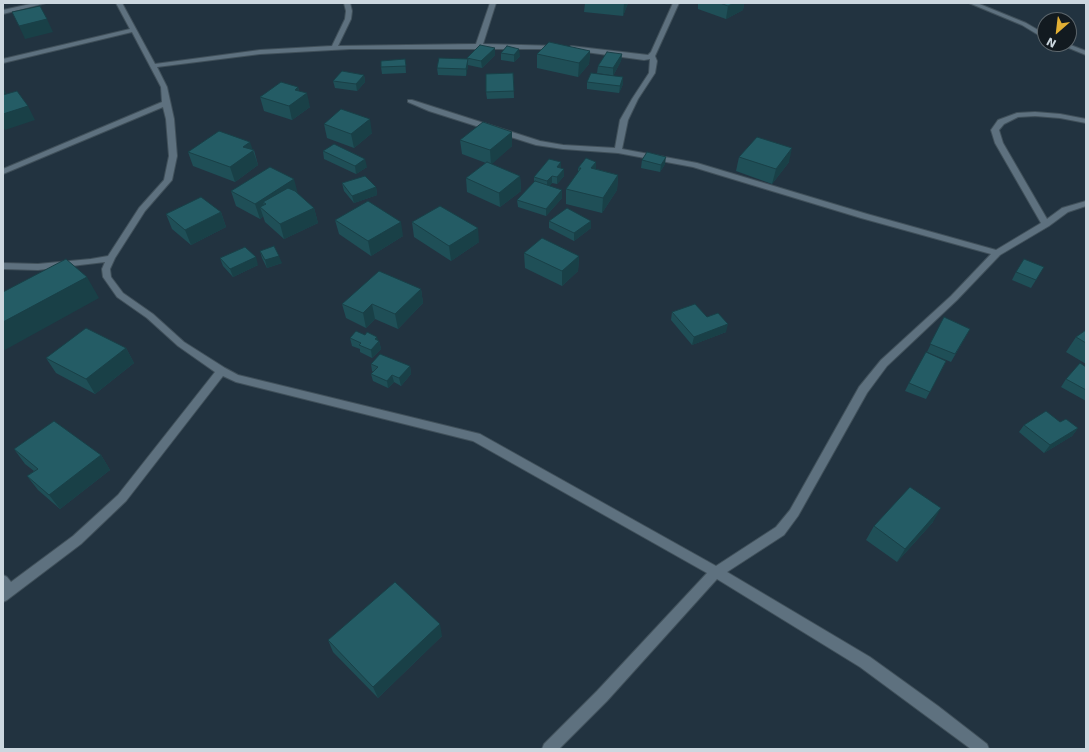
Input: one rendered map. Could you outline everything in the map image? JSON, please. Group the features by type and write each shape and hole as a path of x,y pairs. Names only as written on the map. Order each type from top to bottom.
{"street":[{"path":"3,12 43,3"},
{"path":"119,3 164,87 170,119 173,156 168,180 142,210 111,258 106,269 107,277 120,295 150,316 181,344 221,371 236,378 267,387 476,437 716,572 865,662 933,710 982,749"},
{"path":"334,48 348,19 350,11 347,3"},
{"path":"479,46 493,3"},
{"path":"618,151 624,120 635,99 652,73 654,61 652,56 676,3"},
{"path":"972,3 1024,24 1037,32"},
{"path":"3,61 74,46 134,30"},
{"path":"153,66 260,52 334,48 479,46 565,48 644,58 652,56"},
{"path":"410,101 439,112 539,143 563,147 618,151 694,165 864,216 997,253"},
{"path":"3,172 166,103"},
{"path":"1046,224 998,142 995,130 1001,122 1018,115 1042,114 1086,121"},
{"path":"550,749 602,696 716,572 780,531 794,513 863,390 884,363 954,298 997,253 1046,224 1065,210 1086,203"},
{"path":"3,266 38,267 91,262 111,258"},
{"path":"5,589 77,540 122,498 221,371"}],"building":[{"path":"720,3 734,3 728,6"},
{"path":"40,6 47,19 19,26 12,12"},
{"path":"549,42 590,51 579,63 537,54"},
{"path":"480,45 495,48 481,61 467,58"},
{"path":"507,46 519,49 514,55 501,53"},
{"path":"607,52 622,54 613,68 598,66"},
{"path":"439,58 468,59 466,69 437,68"},
{"path":"405,59 406,66 381,67 381,61"},
{"path":"342,71 364,75 356,84 333,81"},
{"path":"513,73 514,91 486,92 486,74"},
{"path":"591,73 623,77 620,86 587,82"},
{"path":"281,82 298,87 295,90 307,93 289,106 260,97"},
{"path":"17,91 28,106 3,114 3,95"},
{"path":"341,109 370,119 351,134 324,124"},
{"path":"483,122 512,132 490,150 460,140"},
{"path":"219,131 250,142 243,147 254,150 230,167 188,152"},
{"path":"757,137 792,148 776,169 739,157"},
{"path":"334,144 365,159 355,166 323,151"},
{"path":"647,152 666,157 661,165 642,160"},
{"path":"586,158 596,162 591,168 618,175 603,198 566,189 581,168 578,168"},
{"path":"549,159 561,162 557,167 564,169 557,177 552,176 547,181 534,177"},
{"path":"487,162 520,176 499,193 466,178"},
{"path":"270,167 294,179 255,204 231,191"},
{"path":"365,176 376,187 352,196 342,183"},
{"path":"535,181 562,190 546,209 517,200"},
{"path":"288,188 295,191 314,208 280,224 260,207 266,204 263,202"},
{"path":"201,197 221,212 185,230 166,214"},
{"path":"368,201 401,222 368,241 335,220"},
{"path":"440,206 478,228 449,246 412,222"},
{"path":"567,208 591,221 574,233 549,221"},
{"path":"542,238 579,256 562,271 524,253"},
{"path":"274,246 279,256 265,260 260,251"},
{"path":"245,247 256,257 230,269 220,258"},
{"path":"66,259 87,277 3,322 3,292"},
{"path":"1024,259 1044,267 1036,280 1016,272"},
{"path":"379,271 421,289 395,314 372,304 363,313 342,304"},
{"path":"695,304 707,317 718,313 728,324 694,337 672,312"},
{"path":"944,317 970,329 955,354 930,344"},
{"path":"86,328 126,348 86,379 46,358"},
{"path":"1086,330 1086,343 1076,337"},
{"path":"356,331 365,335 367,332 377,337 375,339 379,341 371,350 359,345 361,343 350,338"},
{"path":"926,352 946,361 930,392 909,383"},
{"path":"380,354 410,366 399,378 392,375 387,381 371,374 378,367 371,364"},
{"path":"1080,363 1086,367 1086,390 1066,379"},
{"path":"1046,411 1060,422 1066,419 1078,428 1050,445 1024,425"},
{"path":"54,421 101,455 49,495 27,476 38,469 14,449"},
{"path":"910,487 941,508 905,549 874,526"},
{"path":"395,582 440,624 373,687 328,640"}]}
